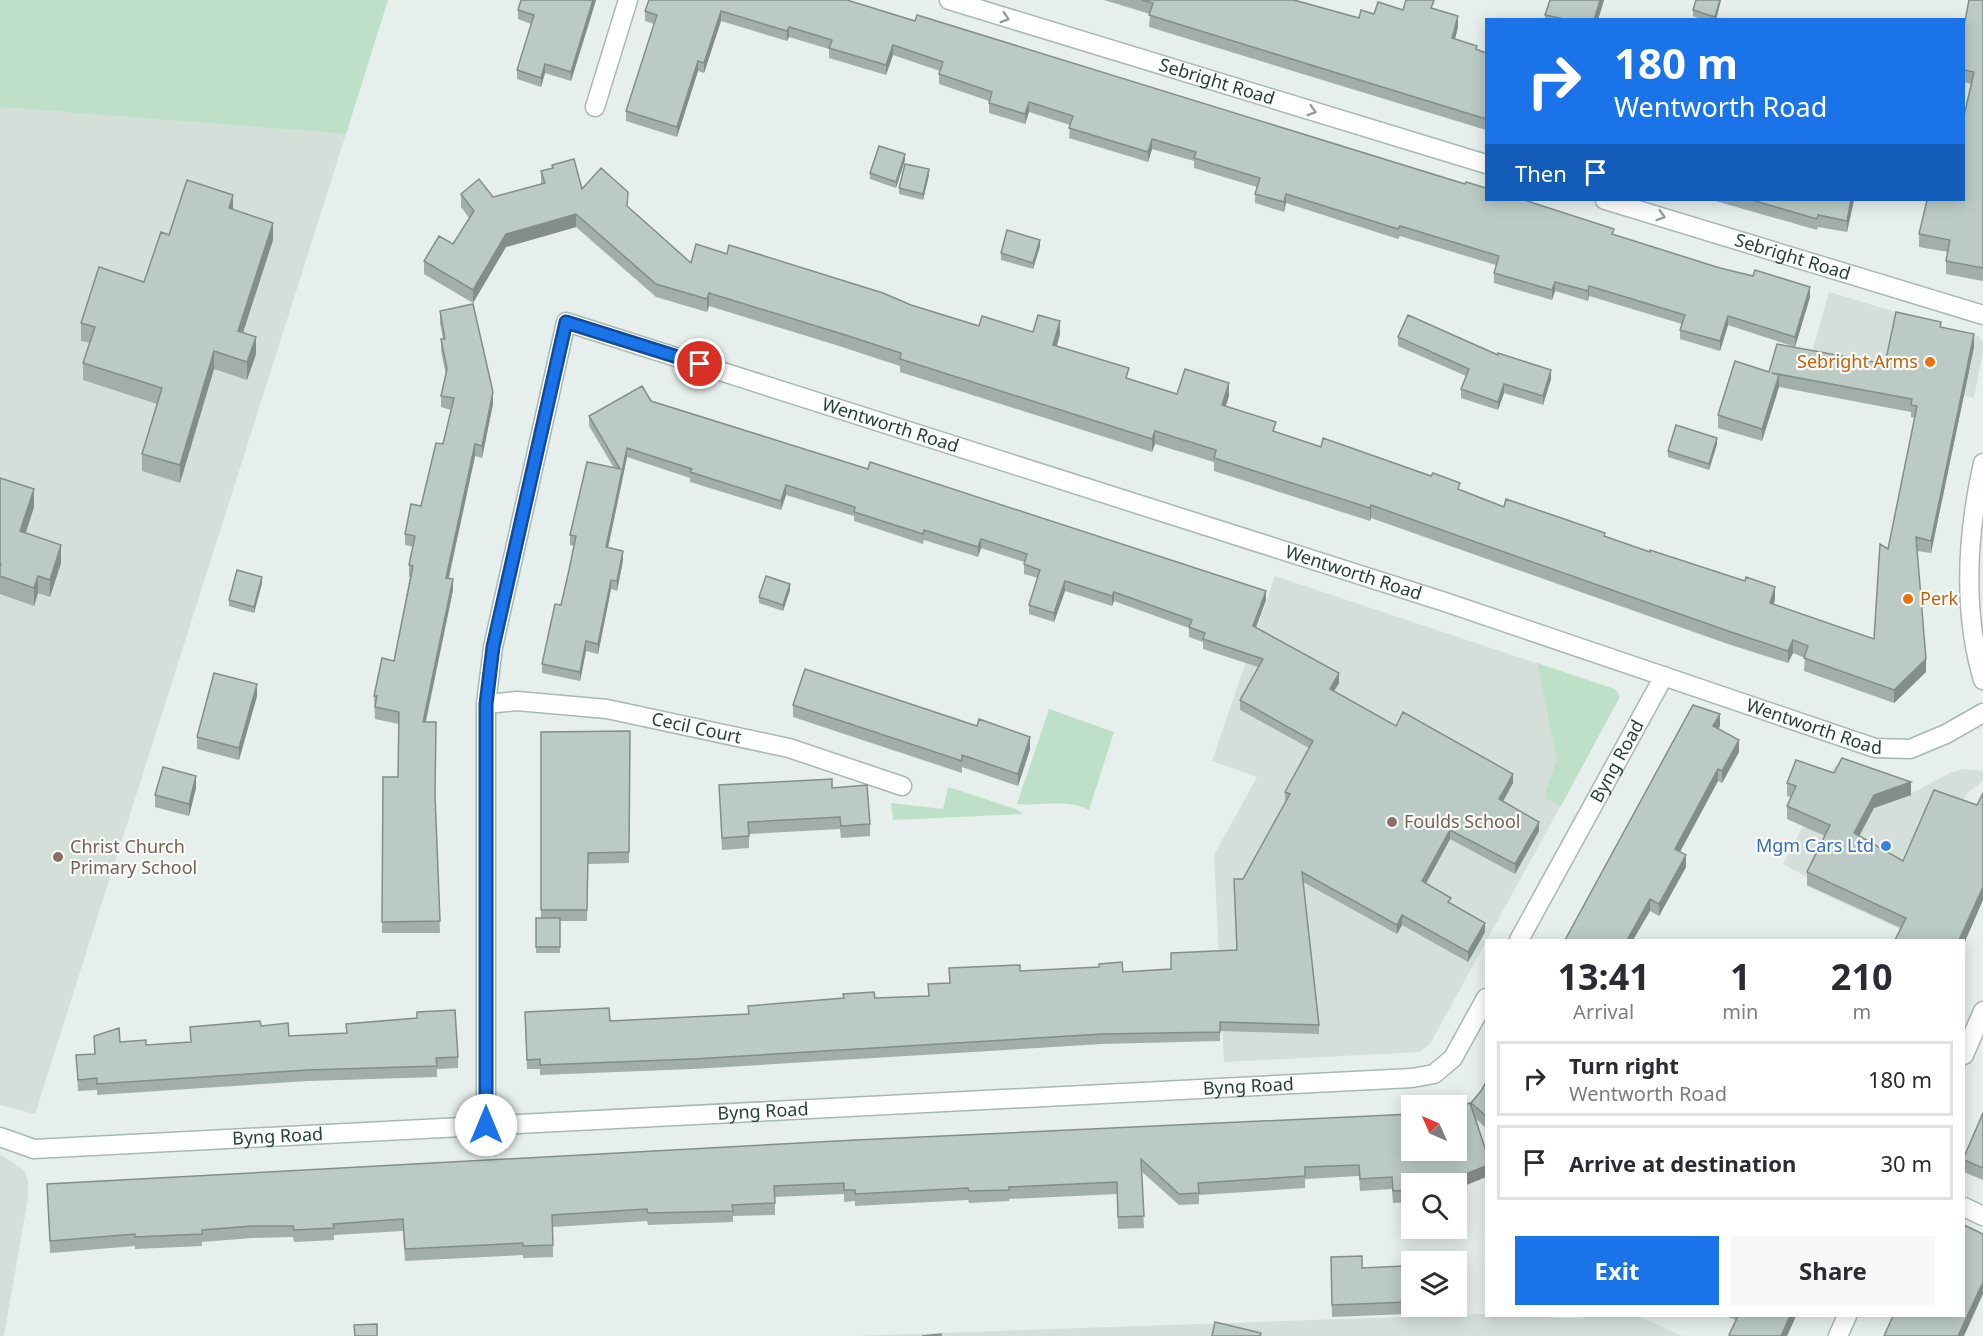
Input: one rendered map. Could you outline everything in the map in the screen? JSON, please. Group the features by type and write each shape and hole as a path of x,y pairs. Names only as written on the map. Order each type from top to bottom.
{"street":[{"path":"595,107 628,0"},
{"name":"Sebright Road","path":"949,0 1485,164"},
{"name":"Sebright Road","path":"1608,201 1983,315"},
{"name":"Wentworth Road","path":"486,1125 486,704 493,647 566,322 1445,602 1875,748 1910,749 1946,734 1983,713"},
{"path":"1983,463 1974,504 1976,568 1968,599 1976,656 1983,680"},
{"name":"Byng Road","path":"1520,939 1664,676"},
{"name":"Cecil Court","path":"486,704 517,701 607,709 789,748 902,786"},
{"name":"Byng Road","path":"0,1137 34,1149 1412,1078 1434,1074 1453,1058 1485,1000"},
{"path":"1965,1053 1983,1011"},
{"path":"1965,1208 1983,1216"},
{"path":"1838,1336 1847,1317"}],"shaded area":[{"name":"Christ Church Primary School","path":"0,107 346,134 35,1114 0,1105"},
{"path":"1829,292 1979,337 1983,343 1983,351 1974,398 1809,363"},
{"name":"Foulds School","path":"1275,576 1614,689 1619,693 1619,699 1488,939 1485,939 1485,944 1430,1044 1420,1052 1224,1062 1214,855 1257,777 1212,761"},
{"path":"1835,765 1912,793 1950,773 1964,769 1983,771 1983,780 1966,795 1906,932 1806,886 1809,878 1783,864"},
{"path":"0,1154 24,1170 28,1181 28,1198 4,1336 0,1336"},
{"path":"1485,1314 1485,1317 1582,1319 1585,1317 1640,1317 1682,1336 854,1336 1401,1317 1467,1317 1467,1315"}],"green space":[{"path":"0,0 388,0 346,134 0,107"},
{"path":"1537,663 1614,689 1620,696 1561,806 1544,798 1557,759"},
{"path":"1049,709 1114,732 1089,810 1063,804 1017,804"},
{"path":"948,787 1016,809 1023,814 893,820 891,803 943,809"}],"building":[{"path":"521,0 593,0 571,72 545,64 541,78 517,70 534,15 518,10"},
{"path":"649,0 847,0 915,21 917,15 1465,184 1466,182 1485,188 1485,201 1527,201 1614,229 1612,234 1720,268 1753,276 1755,270 1810,287 1795,337 1728,316 1720,341 1680,330 1685,315 1589,286 1588,291 1555,282 1552,290 1494,273 1499,256 1400,226 1398,229 1286,194 1284,202 1255,194 1260,178 1194,158 1196,152 1152,139 1148,152 1069,128 1073,116 1029,102 1025,114 989,103 992,92 939,74 943,62 893,45 886,65 829,48 832,40 789,27 787,31 721,11 704,63 698,61 677,127 626,111 657,15 645,11"},
{"path":"1142,0 1294,0 1359,18 1361,10 1374,14 1378,2 1403,10 1406,0 1434,1 1431,8 1458,16 1452,38 1477,46 1476,49 1485,53 1485,119 1149,15 1153,3"},
{"path":"1550,0 1600,0 1595,18 1559,18 1545,15"},
{"path":"1696,0 1720,0 1715,17 1693,10"},
{"path":"1969,0 1983,0 1983,268 1946,261 1950,240 1919,234 1927,201 1965,201 1965,112 1974,72 1965,70 1965,21"},
{"path":"879,146 905,154 896,182 870,173"},
{"path":"574,159 582,189 601,168 628,192 627,206 691,263 696,244 727,254 729,245 883,293 911,305 979,326 982,316 1033,332 1038,315 1060,321 1053,345 1129,368 1126,378 1177,394 1185,369 1229,383 1222,405 1276,422 1273,431 1321,447 1323,438 1431,476 1433,473 1460,483 1458,489 1504,507 1506,499 1605,533 1604,536 1650,552 1650,550 1745,581 1746,577 1775,587 1770,603 1874,639 1880,544 1888,549 1917,406 1911,405 1912,399 1772,373 1779,375 1762,429 1718,415 1735,361 1769,372 1777,344 1885,364 1896,312 1941,322 1940,327 1974,334 1931,541 1916,537 1926,659 1894,690 1804,658 1808,646 1793,640 1788,651 1371,505 1370,508 1214,458 1216,450 1155,431 1152,439 900,359 901,353 839,333 709,293 707,299 656,284 576,214 506,234 473,290 424,261 439,236 453,244 474,211 461,194 479,179 493,197 545,183 541,171 553,168 552,165"},
{"path":"905,164 929,169 923,194 899,188"},
{"path":"187,180 233,195 229,208 273,223 238,331 256,337 247,362 214,351 180,465 142,454 162,388 83,363 95,327 81,323 99,267 144,282 161,232 169,235"},
{"path":"1755,201 1851,201 1847,221 1818,215 1817,219"},
{"path":"1007,230 1040,240 1033,263 1001,253"},
{"path":"473,304 493,392 482,446 475,444 446,578 453,579 423,722 436,722 435,795 440,921 382,922 383,777 398,777 399,712 375,707 377,696 374,696 382,658 394,661 413,566 409,565 415,536 405,534 411,504 421,506 436,443 443,444 454,398 441,396 447,369 441,339 445,339 440,311"},
{"path":"1408,315 1498,355 1498,353 1551,370 1543,396 1504,384 1498,402 1461,389 1469,369 1398,337"},
{"path":"642,386 651,401 868,469 870,462 1266,591 1253,626 1339,673 1330,689 1396,726 1403,712 1513,774 1499,799 1539,822 1515,864 1450,830 1422,881 1451,898 1448,902 1485,923 1468,952 1402,915 1397,925 1302,872 1319,1025 1220,1022 1220,1032 1102,1034 693,1059 540,1065 540,1059 527,1060 525,1012 609,1008 610,1021 749,1014 748,1006 844,998 843,994 874,992 875,998 929,996 928,984 950,983 949,968 1020,965 1020,971 1099,967 1099,964 1122,962 1123,972 1171,969 1171,953 1237,950 1234,879 1243,879 1290,794 1285,792 1313,741 1240,700 1263,659 1203,639 1205,633 1189,627 1192,620 1114,592 1112,596 1065,581 1054,613 1029,605 1040,570 1024,564 1027,554 981,539 978,547 924,530 923,534 854,512 855,507 786,485 781,501 690,472 692,469 627,448 606,547 623,551 617,581 611,580 598,644 586,641 580,672 542,664 555,604 561,605 569,570 576,536 570,535 587,462 620,469 589,416"},
{"path":"1676,425 1717,438 1709,464 1668,451"},
{"path":"0,478 34,489 20,531 61,545 50,580 38,576 34,588 0,576"},
{"path":"237,570 262,577 254,607 229,600"},
{"path":"766,576 790,584 783,605 759,597"},
{"path":"805,669 977,726 979,719 1030,737 1018,774 962,755 962,761 793,705"},
{"path":"214,673 257,684 239,748 197,737"},
{"path":"1693,705 1720,714 1713,726 1739,740 1722,771 1718,769 1675,849 1686,855 1659,904 1650,899 1628,939 1566,939"},
{"path":"630,731 629,852 588,853 587,910 541,910 541,732"},
{"path":"1842,758 1911,782 1874,795 1854,833 1903,861 1934,790 1977,805 1983,793 1983,887 1959,939 1896,939 1906,918 1807,872 1830,825 1787,806 1796,786 1787,783 1796,760 1834,773"},
{"path":"163,767 196,776 189,804 155,795"},
{"path":"832,779 832,788 867,785 870,824 841,826 840,817 748,822 749,836 722,838 719,785"},
{"path":"536,918 560,918 560,947 536,947"},
{"path":"455,1010 458,1057 436,1058 437,1066 308,1070 97,1084 97,1078 78,1080 76,1055 95,1054 94,1036 119,1028 120,1042 146,1040 146,1045 191,1042 190,1027 260,1021 261,1026 288,1023 289,1036 347,1033 346,1024 417,1018 417,1012"},
{"path":"1485,1084 1485,1115 1471,1103"},
{"path":"1470,1103 1485,1148 1485,1166 1467,1173 1401,1173 1401,1191 1393,1191 1392,1177 1360,1179 1359,1165 1305,1167 1305,1176 1198,1183 1199,1193 1179,1194 1141,1159 1144,1216 1118,1217 1117,1182 1009,1187 1009,1190 969,1191 968,1188 855,1194 855,1190 844,1190 844,1183 774,1186 775,1203 732,1205 733,1211 648,1213 647,1209 552,1215 553,1245 523,1246 523,1243 405,1249 403,1219 333,1224 334,1228 294,1230 293,1226 252,1226 202,1230 202,1234 135,1237 135,1234 50,1241 47,1184 856,1140 1401,1115 1401,1161 1467,1161 1467,1104"},
{"path":"1983,1113 1983,1168 1965,1160 1965,1155"},
{"path":"1965,1225 1983,1234 1983,1282 1958,1336 1884,1336 1893,1317 1965,1317"},
{"path":"1362,1256 1362,1268 1401,1266 1401,1302 1332,1305 1331,1257"},
{"path":"1738,1317 1790,1317 1781,1336 1729,1335"},
{"path":"1215,1322 1261,1333 1260,1336 1212,1336"},
{"path":"377,1324 377,1336 355,1336 354,1325"}],"place":[{"name":"Sebright Arms","path":"1930,362"},
{"name":"Perk","path":"1908,599"},
{"name":"Foulds School","path":"1392,822"},
{"name":"Mgm Cars Ltd","path":"1886,846"},
{"name":"Christ Church Primary School","path":"58,857"}],"route":[{"path":"486,1125 486,704 493,647 566,322 700,364"}]}
